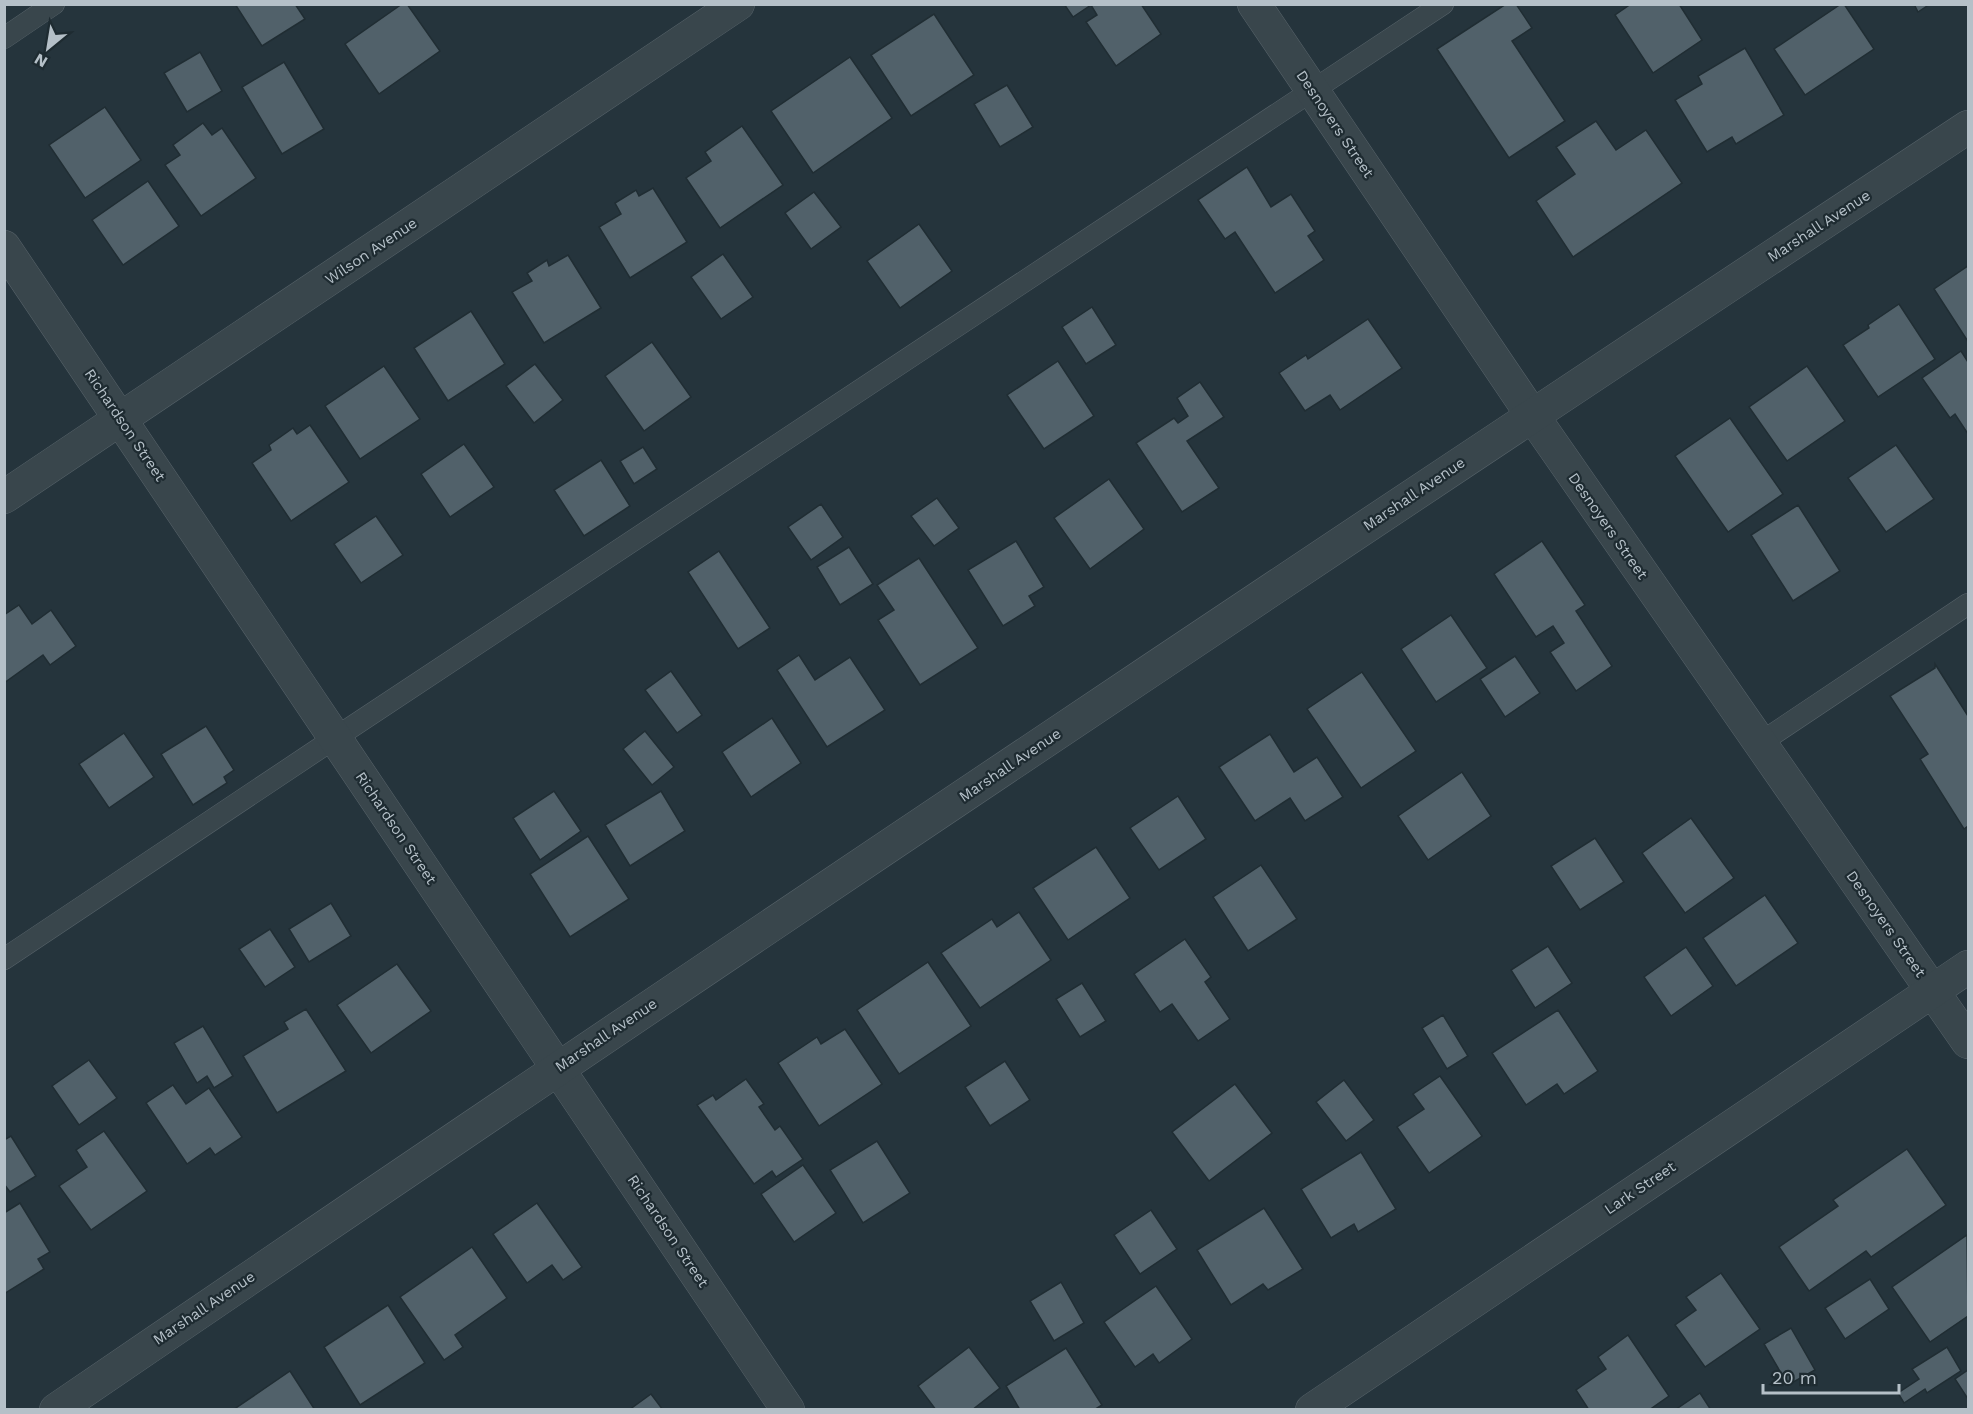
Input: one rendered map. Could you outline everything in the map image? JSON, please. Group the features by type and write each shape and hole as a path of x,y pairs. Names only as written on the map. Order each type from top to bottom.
{"street":[{"name":"Wilson Avenue","path":"4,497 738,4"},
{"name":"Desnoyers Street","path":"1254,4 1532,416 1968,1042"},
{"name":"Marshall Avenue","path":"56,1410 557,1068 1968,127"},
{"name":"Richardson Street","path":"4,247 788,1410"},
{"name":"Lark Street","path":"1312,1410 1968,967"}],"lane":[{"path":"4,38 54,4"},
{"path":"4,959 1443,4"},
{"path":"1760,743 1968,604"}],"building":[{"path":"235,4 295,4 305,19 262,46"},
{"path":"402,4 407,4 440,51 379,94 345,44"},
{"path":"1064,4 1141,4 1161,34 1116,66 1086,22 1097,15 1091,5 1073,17"},
{"path":"1506,4 1516,4 1532,28 1512,41 1565,121 1509,158 1437,49"},
{"path":"1631,4 1679,4 1702,40 1653,73 1615,15"},
{"path":"1844,4 1874,49 1805,95 1774,49"},
{"path":"1914,4 1930,4 1918,12"},
{"path":"934,14 974,75 911,116 871,55"},
{"path":"1745,48 1784,115 1736,144 1732,137 1707,152 1675,100 1702,84 1698,76"},
{"path":"200,52 222,91 187,112 164,73"},
{"path":"850,57 892,118 813,173 771,111"},
{"path":"284,62 324,129 282,154 242,87"},
{"path":"1007,85 1033,127 1000,147 974,104"},
{"path":"105,107 141,160 85,198 49,145"},
{"path":"1596,121 1616,150 1646,130 1682,183 1573,257 1536,201 1575,174 1556,147"},
{"path":"203,123 212,135 222,128 256,178 201,216 165,165 180,155 173,145"},
{"path":"742,126 783,185 720,228 686,178 711,161 705,152"},
{"path":"1247,167 1271,207 1291,194 1315,231 1308,236 1324,260 1275,293 1235,232 1225,239 1198,200"},
{"path":"148,181 179,226 123,265 92,220"},
{"path":"653,188 687,242 630,278 599,227 621,214 615,203 636,190 639,196"},
{"path":"814,192 841,227 811,249 785,213"},
{"path":"919,224 952,271 900,308 867,261"},
{"path":"723,254 753,297 721,319 691,277"},
{"path":"568,255 601,308 544,343 512,292 532,281 527,273 547,260 549,266"},
{"path":"1968,266 1968,339 1967,340 1934,289"},
{"path":"1899,304 1935,359 1878,397 1843,345"},
{"path":"1092,307 1116,345 1086,364 1062,327"},
{"path":"471,311 505,364 448,401 414,348"},
{"path":"1368,319 1402,368 1340,410 1330,395 1305,411 1279,373 1306,355 1308,359"},
{"path":"652,342 691,397 644,431 605,376"},
{"path":"1961,351 1968,362 1968,434 1955,414 1950,418 1922,378"},
{"path":"1058,361 1094,416 1044,449 1007,395"},
{"path":"535,364 563,400 534,423 506,386"},
{"path":"384,366 420,419 360,459 325,406"},
{"path":"1807,366 1845,421 1787,461 1749,407"},
{"path":"1200,382 1224,417 1187,441 1219,488 1182,512 1136,443 1174,418 1178,423 1188,416 1177,398"},
{"path":"1730,418 1783,494 1728,532 1675,456"},
{"path":"310,425 349,482 291,521 252,463 271,450 269,445 293,428 297,434"},
{"path":"464,444 494,487 450,517 421,474"},
{"path":"1896,445 1934,499 1886,532 1848,478"},
{"path":"643,447 657,469 634,484 620,461"},
{"path":"601,460 630,506 584,536 554,490"},
{"path":"1109,479 1144,529 1090,569 1054,518"},
{"path":"937,498 959,528 934,546 911,516"},
{"path":"821,504 843,537 811,560 788,527"},
{"path":"1798,505 1840,571 1793,601 1751,535"},
{"path":"376,516 403,555 361,583 334,544"},
{"path":"1016,541 1044,587 1029,596 1035,606 1003,626 968,570"},
{"path":"1542,541 1585,605 1576,611 1612,666 1576,691 1550,652 1564,643 1553,626 1536,637 1494,574"},
{"path":"849,547 873,584 840,605 817,567"},
{"path":"719,551 770,628 738,649 688,572"},
{"path":"919,558 978,648 920,685 878,620 894,610 877,585"},
{"path":"19,605 32,624 51,610 76,646 50,665 43,655 4,683 4,615"},
{"path":"1451,615 1487,668 1436,702 1401,649"},
{"path":"799,655 815,680 850,657 885,710 827,747 777,670"},
{"path":"1515,656 1540,693 1505,717 1480,679"},
{"path":"1935,664 1968,716 1968,826 1964,829 1920,759 1928,754 1890,696 1935,668"},
{"path":"671,671 702,715 677,733 645,690"},
{"path":"1362,672 1416,751 1361,788 1307,709"},
{"path":"772,718 801,763 751,797 722,752"},
{"path":"206,726 234,770 224,777 227,783 193,805 161,754"},
{"path":"645,731 674,767 652,785 623,749"},
{"path":"124,733 154,777 109,808 79,764"},
{"path":"1270,734 1294,772 1317,757 1343,797 1305,821 1290,798 1255,821 1219,767"},
{"path":"1462,772 1491,816 1428,860 1398,816"},
{"path":"554,791 581,831 540,860 513,818"},
{"path":"661,791 685,831 630,866 605,825"},
{"path":"1178,796 1206,839 1159,870 1130,828"},
{"path":"1691,818 1734,878 1685,913 1642,853"},
{"path":"588,836 629,899 570,937 530,874"},
{"path":"1595,838 1624,882 1580,910 1551,866"},
{"path":"1096,847 1130,898 1068,940 1033,888"},
{"path":"1261,865 1297,919 1248,951 1213,897"},
{"path":"1765,895 1798,943 1736,986 1703,938"},
{"path":"331,903 351,936 309,962 289,929"},
{"path":"1019,912 1051,960 980,1008 941,953 992,919 997,927"},
{"path":"270,929 295,967 265,987 239,949"},
{"path":"1185,939 1211,977 1205,982 1230,1019 1198,1041 1172,1004 1160,1012 1134,974"},
{"path":"1548,946 1572,983 1535,1008 1511,970"},
{"path":"1686,947 1713,986 1671,1016 1644,977"},
{"path":"928,962 971,1026 899,1074 857,1010"},
{"path":"397,964 431,1011 371,1053 337,1005"},
{"path":"1082,983 1106,1021 1080,1037 1056,999"},
{"path":"306,1009 346,1071 277,1113 243,1056 288,1029 284,1022"},
{"path":"1558,1010 1598,1071 1564,1094 1557,1084 1526,1105 1492,1053"},
{"path":"1443,1015 1468,1056 1447,1069 1422,1028"},
{"path":"203,1026 233,1076 214,1088 207,1076 197,1083 174,1043"},
{"path":"845,1029 882,1084 819,1126 778,1063 817,1037 821,1044"},
{"path":"89,1060 117,1098 79,1125 52,1086"},
{"path":"1005,1061 1030,1100 990,1126 965,1087"},
{"path":"1440,1076 1482,1136 1429,1173 1397,1127 1424,1109 1413,1094"},
{"path":"746,1079 764,1104 759,1107 775,1130 780,1126 803,1159 776,1177 772,1171 754,1184 697,1105 713,1095 716,1100"},
{"path":"1344,1080 1374,1120 1346,1141 1316,1102"},
{"path":"1235,1084 1272,1133 1209,1181 1172,1132"},
{"path":"173,1085 186,1104 209,1088 242,1137 215,1155 210,1148 187,1164 146,1103"},
{"path":"104,1131 147,1191 91,1230 59,1186 87,1167 76,1150"},
{"path":"11,1136 36,1176 10,1192 4,1184 4,1140"},
{"path":"877,1141 910,1193 863,1223 830,1170"},
{"path":"1907,1149 1946,1205 1871,1257 1866,1251 1809,1291 1779,1247 1838,1206 1833,1200"},
{"path":"1361,1152 1396,1209 1358,1232 1354,1224 1331,1238 1301,1189"},
{"path":"803,1165 836,1213 794,1242 761,1194"},
{"path":"20,1203 50,1252 38,1259 44,1269 4,1294 4,1213"},
{"path":"537,1203 582,1267 563,1280 552,1265 527,1283 493,1234"},
{"path":"1264,1208 1303,1269 1268,1290 1263,1284 1231,1305 1197,1250"},
{"path":"1151,1210 1177,1249 1140,1274 1114,1235"},
{"path":"1967,1235 1968,1316 1930,1342 1892,1287"},
{"path":"472,1247 507,1298 455,1335 463,1347 444,1360 400,1297"},
{"path":"1721,1273 1760,1329 1705,1367 1675,1325 1696,1310 1686,1297"},
{"path":"1870,1279 1889,1309 1845,1339 1825,1308"},
{"path":"1061,1282 1084,1323 1054,1341 1030,1301"},
{"path":"1156,1286 1192,1339 1159,1363 1153,1354 1135,1367 1104,1322"},
{"path":"388,1305 425,1363 360,1405 324,1347"},
{"path":"1791,1328 1815,1370 1788,1385 1764,1344"},
{"path":"1628,1335 1669,1396 1649,1410 1589,1410 1576,1390 1606,1369 1598,1357"},
{"path":"969,1347 1000,1388 972,1410 936,1410 918,1386"},
{"path":"1947,1347 1961,1371 1927,1393 1925,1389 1904,1403 1898,1393 1919,1379 1912,1369"},
{"path":"1066,1348 1102,1405 1094,1410 1020,1410 1006,1386"},
{"path":"1968,1370 1968,1399 1955,1379"},
{"path":"290,1371 315,1410 233,1410"},
{"path":"1700,1393 1711,1410 1675,1410"},
{"path":"651,1394 663,1410 629,1410"}]}
